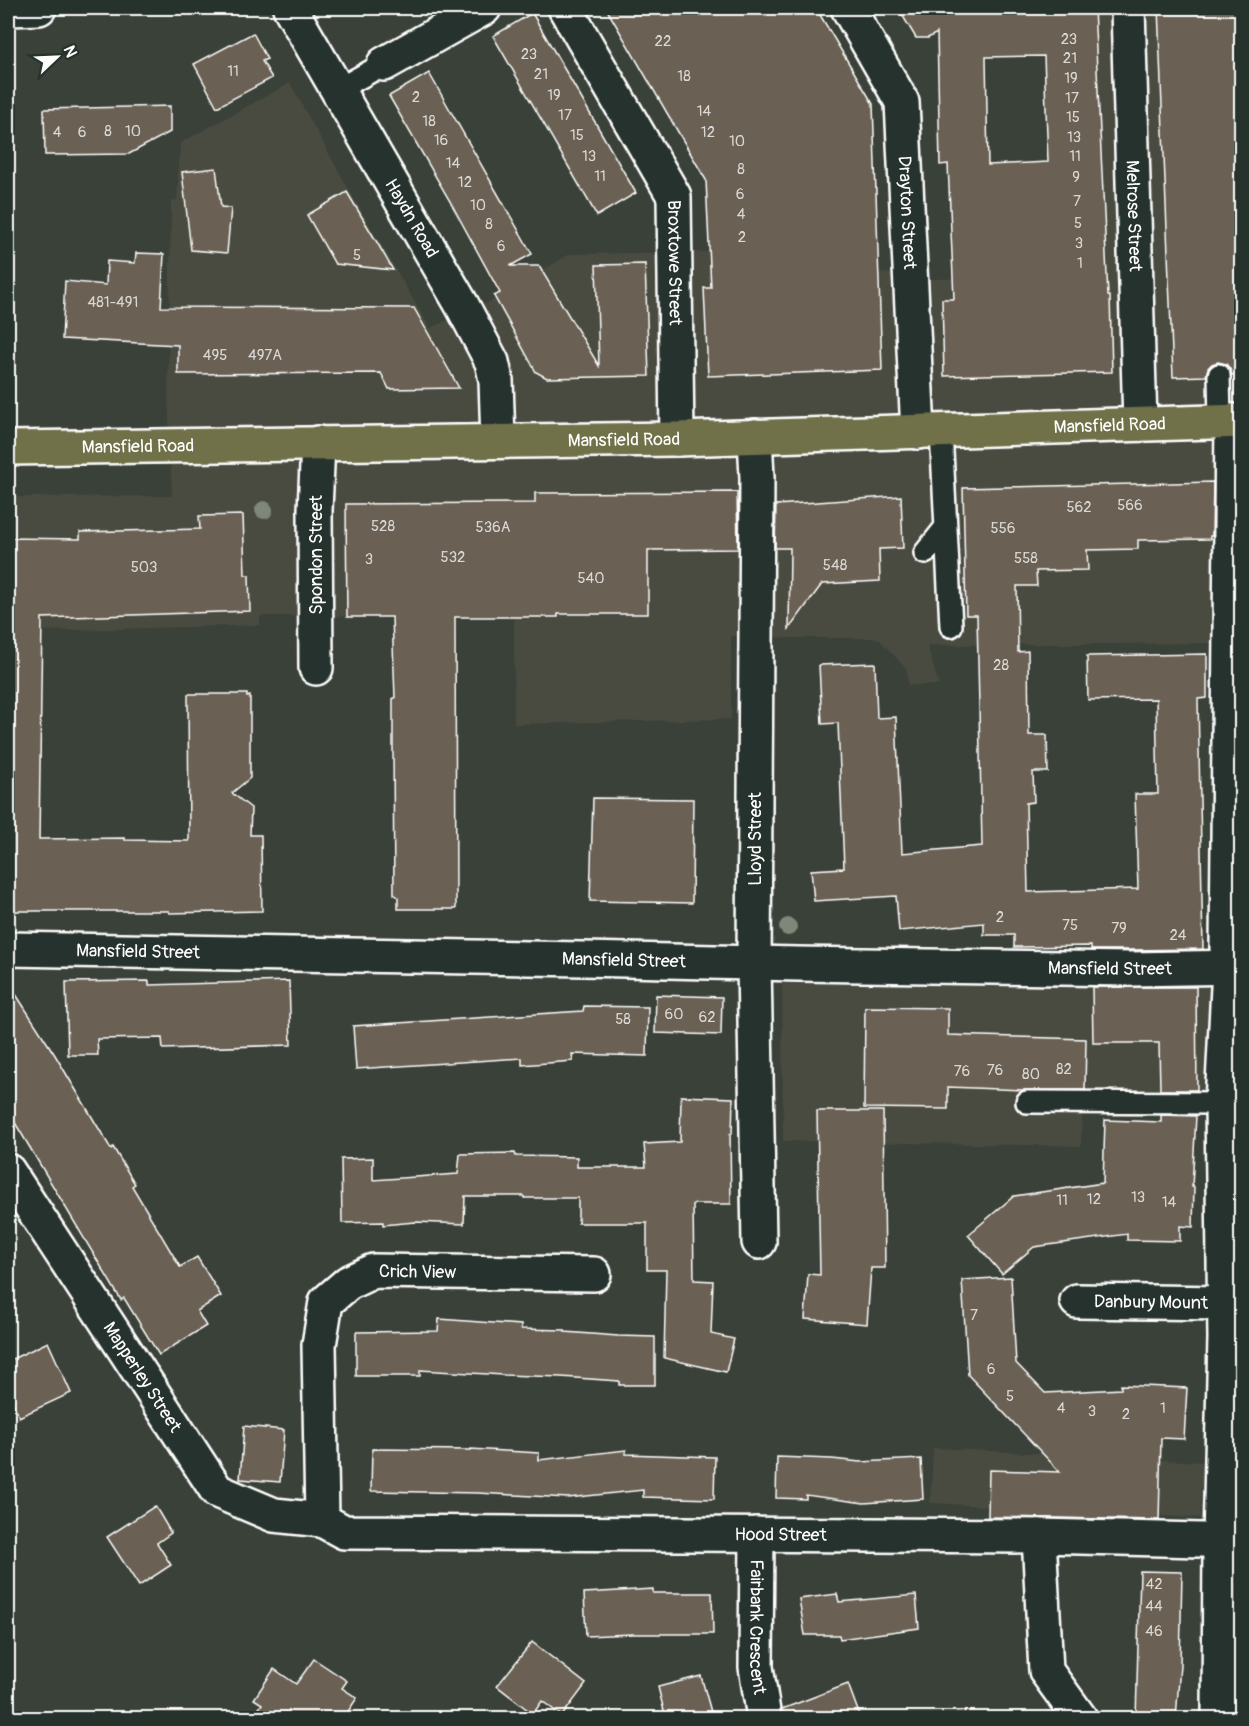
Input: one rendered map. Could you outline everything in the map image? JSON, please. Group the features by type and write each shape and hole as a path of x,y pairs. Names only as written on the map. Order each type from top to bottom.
{"highway":[{"name":"Mansfield Road","path":"8,448 677,439 1231,421"}],"street":[{"path":"8,9 39,8"},
{"name":"Haydn Road","path":"290,8 462,305 492,362 498,441"},
{"path":"384,64 484,8"},
{"name":"Broxtowe Street","path":"565,8 674,196 677,439"},
{"name":"Drayton Street","path":"848,8 902,102 929,431"},
{"name":"Melrose Street","path":"1128,8 1140,424"},
{"path":"1220,1719 1231,1540 1233,1338 1223,1303 1222,1103 1235,967 1227,948 1231,421"},
{"name":"Lloyd Street","path":"755,436 757,478 754,964 759,1242"},
{"name":"Spondon Street","path":"316,668 315,510 318,443"},
{"name":"Mansfield Street","path":"8,949 754,964 1131,969 1235,967"},
{"name":"Mapperley Street","path":"8,1171 217,1491 274,1515 322,1520"},
{"name":"Crich View","path":"322,1520 319,1345 326,1302 348,1283 373,1271 594,1274"},
{"name":"Danbury Mount","path":"1077,1301 1223,1303"},
{"name":"Hood Street","path":"322,1520 344,1532 1039,1536 1231,1540"},
{"name":"Fairbank Crescent","path":"757,1534 756,1667 764,1719"},
{"path":"1039,1536 1046,1671 1080,1719"}],"lane":[{"path":"337,90 384,64"},
{"path":"1219,375 1231,421"},
{"path":"929,431 945,528 951,626"},
{"path":"925,554 945,528"},
{"path":"1027,1102 1222,1103"}],"shaded area":[{"path":"1093,8 1241,8 1241,643 927,645 939,685 908,685 907,670 878,638 731,636 731,719 514,724 514,618 260,616 260,625 42,631 40,841 8,841 8,497 172,496 168,394 171,201 177,200 180,143 290,83 353,197 430,328 491,301 570,254 704,252 936,279 1106,273"},
{"path":"1209,983 1207,1112 1082,1111 1081,1146 783,1141 782,984"},
{"path":"933,1448 1203,1462 1200,1518 930,1503"}],"building":[{"path":"606,8 816,8 873,104 882,370 708,376 704,288 711,288 706,180"},
{"path":"898,8 1094,8 1112,372 944,376 942,299 954,299 948,164 940,165 937,33 928,38 916,38","holes":["1044,56 1048,162 988,165 986,57"]},
{"path":"1158,8 1242,8 1242,374 1232,375 1226,364 1218,362 1208,368 1206,376 1173,377"},
{"path":"532,13 636,193 597,216 493,36"},
{"path":"253,33 267,59 262,61 272,78 217,107 194,64"},
{"path":"429,73 532,254 510,266 539,266 599,366 596,265 645,264 649,376 547,378 536,372 494,296 500,293 389,96"},
{"path":"170,106 170,132 129,154 45,155 44,109"},
{"path":"216,168 221,207 231,208 227,253 191,250 182,172"},
{"path":"347,192 393,270 335,264 307,215"},
{"path":"136,253 164,254 161,307 414,308 459,388 389,389 381,373 178,374 178,345 62,339 65,281 106,285 107,261 135,263"},
{"path":"1213,482 1212,536 1210,539 1138,540 1138,549 1087,550 1088,570 1036,571 1037,586 1017,586 1018,652 1028,651 1029,735 1047,735 1048,772 1033,772 1034,802 1026,803 1028,892 1138,889 1135,794 1158,794 1156,699 1088,700 1087,656 1207,654 1207,698 1198,699 1203,949 1091,950 1091,946 1014,947 1014,935 984,935 984,923 899,931 896,896 814,901 811,870 844,868 838,723 822,724 819,665 875,663 877,718 896,717 902,853 982,846 977,615 966,615 963,488"},
{"path":"737,492 738,549 648,550 648,614 455,617 456,909 398,909 398,897 394,894 393,698 395,698 392,617 347,617 346,504 535,503 535,493"},
{"path":"901,496 903,548 879,549 880,581 822,584 789,629 790,548 775,548 776,505"},
{"path":"243,515 245,575 249,575 250,611 42,618 39,839 125,838 125,840 189,841 188,694 247,694 247,697 250,696 250,778 232,793 251,808 250,835 261,835 262,911 169,913 169,911 8,911 8,538 80,539 80,532 200,529 199,516"},
{"path":"593,798 693,799 692,903 590,901"},
{"path":"149,981 149,985 289,981 291,1045 163,1049 162,1038 97,1039 98,1055 68,1055 66,982"},
{"path":"8,982 111,1149 113,1147 135,1184 132,1186 180,1267 197,1257 221,1296 197,1311 206,1326 159,1355 124,1298 121,1300 8,1111"},
{"path":"1092,987 1196,987 1197,1090 1160,1090 1159,1043 1093,1043"},
{"path":"656,995 722,997 721,1035 655,1033"},
{"path":"584,1006 648,1007 647,1056 572,1054 573,1061 522,1065 522,1058 356,1069 353,1026 583,1011"},
{"path":"865,1007 948,1008 948,1035 1086,1039 1085,1090 948,1087 948,1109 864,1108"},
{"path":"681,1096 733,1098 732,1134 730,1134 731,1204 693,1204 694,1280 713,1281 711,1334 734,1339 726,1372 664,1358 666,1270 647,1270 647,1223 578,1223 578,1198 465,1196 464,1224 342,1223 341,1159 373,1158 373,1180 458,1174 460,1154 515,1153 516,1156 577,1157 577,1167 646,1167 644,1144 680,1142"},
{"path":"817,1111 883,1111 885,1268 871,1268 867,1324 805,1319 808,1274 820,1275"},
{"path":"1161,1115 1196,1116 1192,1187 1194,1187 1193,1227 1180,1226 1180,1241 1127,1240 1127,1234 1034,1247 1002,1274 968,1235 1014,1196 1103,1183 1105,1120 1161,1122"},
{"path":"1011,1277 1016,1363 1045,1393 1121,1389 1121,1385 1187,1388 1184,1439 1161,1438 1159,1520 988,1517 989,1470 1060,1472 968,1375 962,1280"},
{"path":"439,1319 521,1325 521,1329 655,1337 655,1385 619,1385 619,1381 420,1370 420,1376 356,1376 356,1332 438,1331"},
{"path":"48,1342 71,1393 19,1417 8,1392 8,1361"},
{"path":"244,1426 284,1430 280,1482 240,1479"},
{"path":"372,1449 471,1449 539,1453 539,1460 626,1450 626,1454 715,1457 714,1499 643,1497 643,1490 568,1498 478,1493 371,1491"},
{"path":"777,1457 860,1462 921,1459 923,1499 864,1503 806,1495 806,1499 776,1498"},
{"path":"155,1506 171,1533 157,1543 171,1565 139,1586 107,1537"},
{"path":"1140,1571 1182,1572 1176,1719 1136,1719"},
{"path":"653,1589 653,1593 712,1593 713,1634 586,1636 584,1593"},
{"path":"837,1594 839,1602 916,1595 919,1628 840,1639 839,1635 805,1635 799,1599"},
{"path":"532,1642 586,1684 562,1716 542,1701 533,1714 497,1686"},
{"path":"314,1659 347,1681 342,1688 357,1698 343,1719 252,1719 262,1704 254,1699 274,1669 296,1684"},
{"path":"701,1676 713,1719 666,1719 658,1687"},
{"path":"848,1684 861,1719 782,1719 782,1709"}]}
